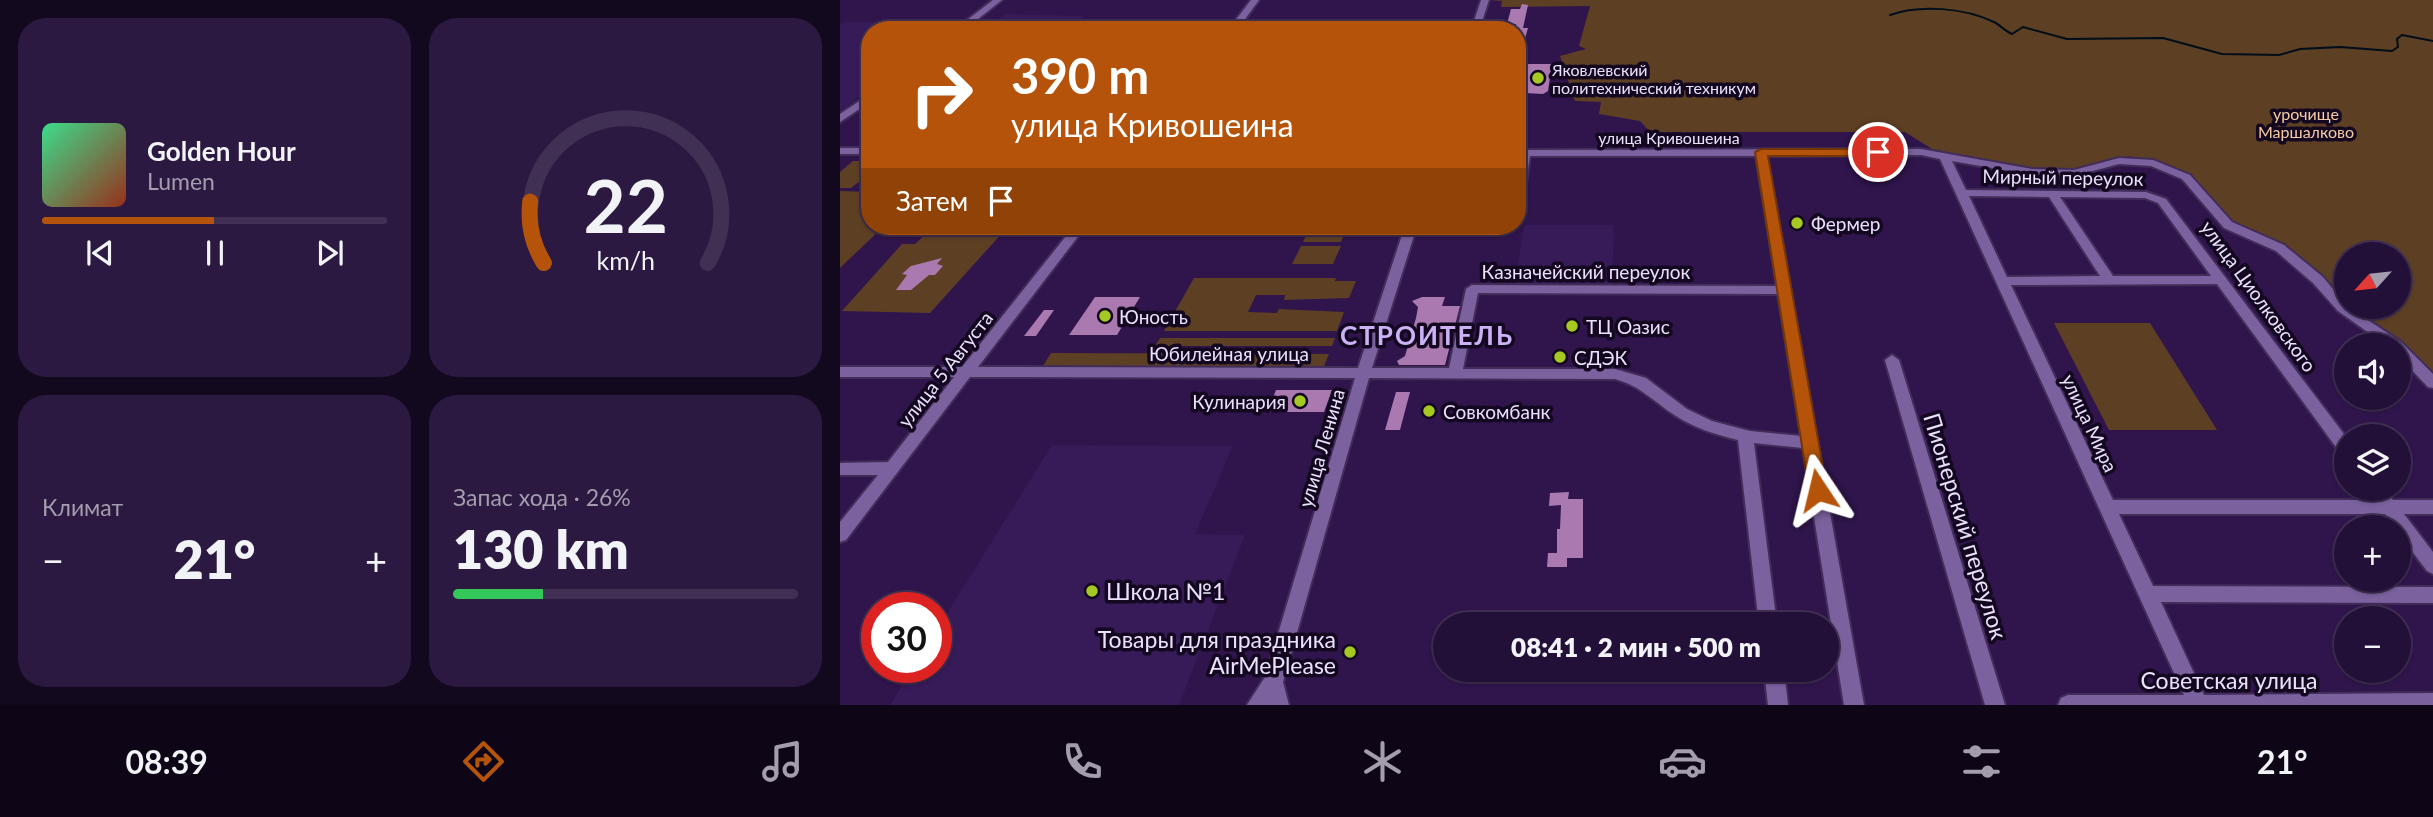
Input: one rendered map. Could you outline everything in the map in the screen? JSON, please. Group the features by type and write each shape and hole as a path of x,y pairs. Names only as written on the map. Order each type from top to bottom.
{"street":[{"path":"970,21 998,0"},
{"path":"1239,21 1255,0"},
{"path":"1478,21 1485,0"},
{"path":"840,119 861,104"},
{"path":"840,151 861,151"},
{"path":"1761,152 1854,705"},
{"name":"улица Кривошеина","path":"1526,153 1922,152 2032,173 2074,173 2129,160 2166,167 2186,177 2228,225 2280,248 2318,280 2343,308 2379,333"},
{"name":"улица Мира","path":"1945,157 2199,705"},
{"name":"Мирный переулок","path":"1962,193 2146,195 2162,201"},
{"path":"2052,194 2109,280"},
{"name":"улица Циолковского","path":"2162,201 2334,433"},
{"name":"улица 5 Августа","path":"840,535 1073,235"},
{"name":"улица Ленина","path":"1273,682 1364,372 1408,235"},
{"path":"2003,281 2220,280"},
{"name":"Казначейский переулок","path":"1455,373 1472,289 1784,290"},
{"name":"Пионерский переулок","path":"1892,360 1995,705"},
{"name":"улица Кривошеина","path":"2411,360 2433,383"},
{"name":"Юбилейная улица","path":"840,372 1600,374 1637,378 1694,420 1745,435 1810,442"},
{"path":"1745,435 1766,612"},
{"path":"840,469 892,468"},
{"path":"2385,501 2433,566"},
{"path":"2108,507 2433,507"},
{"path":"2148,594 2433,595"},
{"path":"1257,705 1273,682"},
{"path":"1273,682 1279,705"},
{"path":"1775,682 1778,705"},
{"name":"Советская улица","path":"2068,705 2433,703"}],"shaded area":[{"path":"1005,14 1083,16 1077,21 996,21"},
{"path":"861,22 861,96 840,111 840,24"},
{"path":"1526,225 1614,225 1612,284 1515,284"},
{"name":"Школа №1","path":"1052,445 1233,446 1195,534 1245,535 1179,705 890,705 904,683 952,683 952,605"}],"green space":[{"name":"урочище Маршалково","path":"1489,0 2433,0 2433,375 2411,353 2411,333 2390,333 2368,319 2412,318 2412,242 2334,242 2334,292 2288,247 2228,222 2188,174 2129,156 2063,173 2015,168 1932,149 1905,132 1650,132 1640,121 1599,114 1601,102 1575,101 1560,56 1586,49 1579,46 1590,6 1501,7 1502,1"},
{"path":"853,161 861,161 861,180 851,188 840,188 840,172"},
{"path":"840,191 861,192 861,235 875,235 840,268"},
{"path":"925,235 1000,235 930,313 842,311 902,244 915,244"},
{"path":"1306,235 1344,235 1341,242 1303,242"},
{"path":"1301,246 1341,246 1333,264 1292,264"},
{"path":"1194,278 1336,278 1335,281 1356,281 1349,298 1284,300 1285,295 1256,295 1248,312 1277,313 1279,309 1344,312 1337,331 1164,331"},
{"path":"2054,323 2150,323 2217,430 2109,430"},
{"path":"1160,338 1335,338 1332,346 1155,346"},
{"path":"1051,353 1329,354 1324,366 1043,366"}],"building":[{"path":"1522,4 1528,5 1525,21 1508,21 1511,9 1520,9"},
{"name":"Яковлевский политехнический техникум","path":"1528,64 1552,64 1548,91 1543,94 1526,93"},
{"path":"942,258 937,264 943,266 935,275 929,275 911,290 896,290 907,275 902,274 911,266"},
{"name":"Юность","path":"1095,297 1140,297 1117,335 1069,335"},
{"path":"1422,297 1445,297 1442,306 1460,306 1445,365 1399,365 1397,361 1405,356 1416,318 1418,307 1412,301"},
{"path":"1044,310 1054,310 1036,336 1024,336"},
{"name":"Кулинария","path":"1276,390 1332,390 1324,412 1267,412"},
{"path":"1396,392 1410,392 1400,430 1385,430"},
{"path":"1569,492 1568,499 1583,499 1583,558 1567,558 1567,567 1547,567 1548,553 1557,553 1561,505 1549,506 1550,493"}],"waterway":[{"path":"1890,15 1915,9 1942,9 1982,17 2012,34 2023,27 2067,39 2163,38 2222,54 2279,55 2300,49 2340,47 2392,51 2398,47 2397,39 2402,35 2433,41"}],"place":[{"name":"Яковлевский политехнический техникум","path":"1538,78"},
{"name":"Фермер","path":"1797,223"},
{"name":"Юность","path":"1105,316"},
{"name":"ТЦ Оазис","path":"1572,326"},
{"name":"СДЭК","path":"1560,357"},
{"name":"Кулинария","path":"1300,401"},
{"name":"Совкомбанк","path":"1429,411"},
{"name":"Школа №1","path":"1092,591"},
{"name":"Товары для праздника AirMePlease","path":"1350,652"}],"district":[{"name":"СТРОИТЕЛЬ","path":"1427,335"}],"route":[{"path":"1818,490 1761,152 1878,152"}]}
